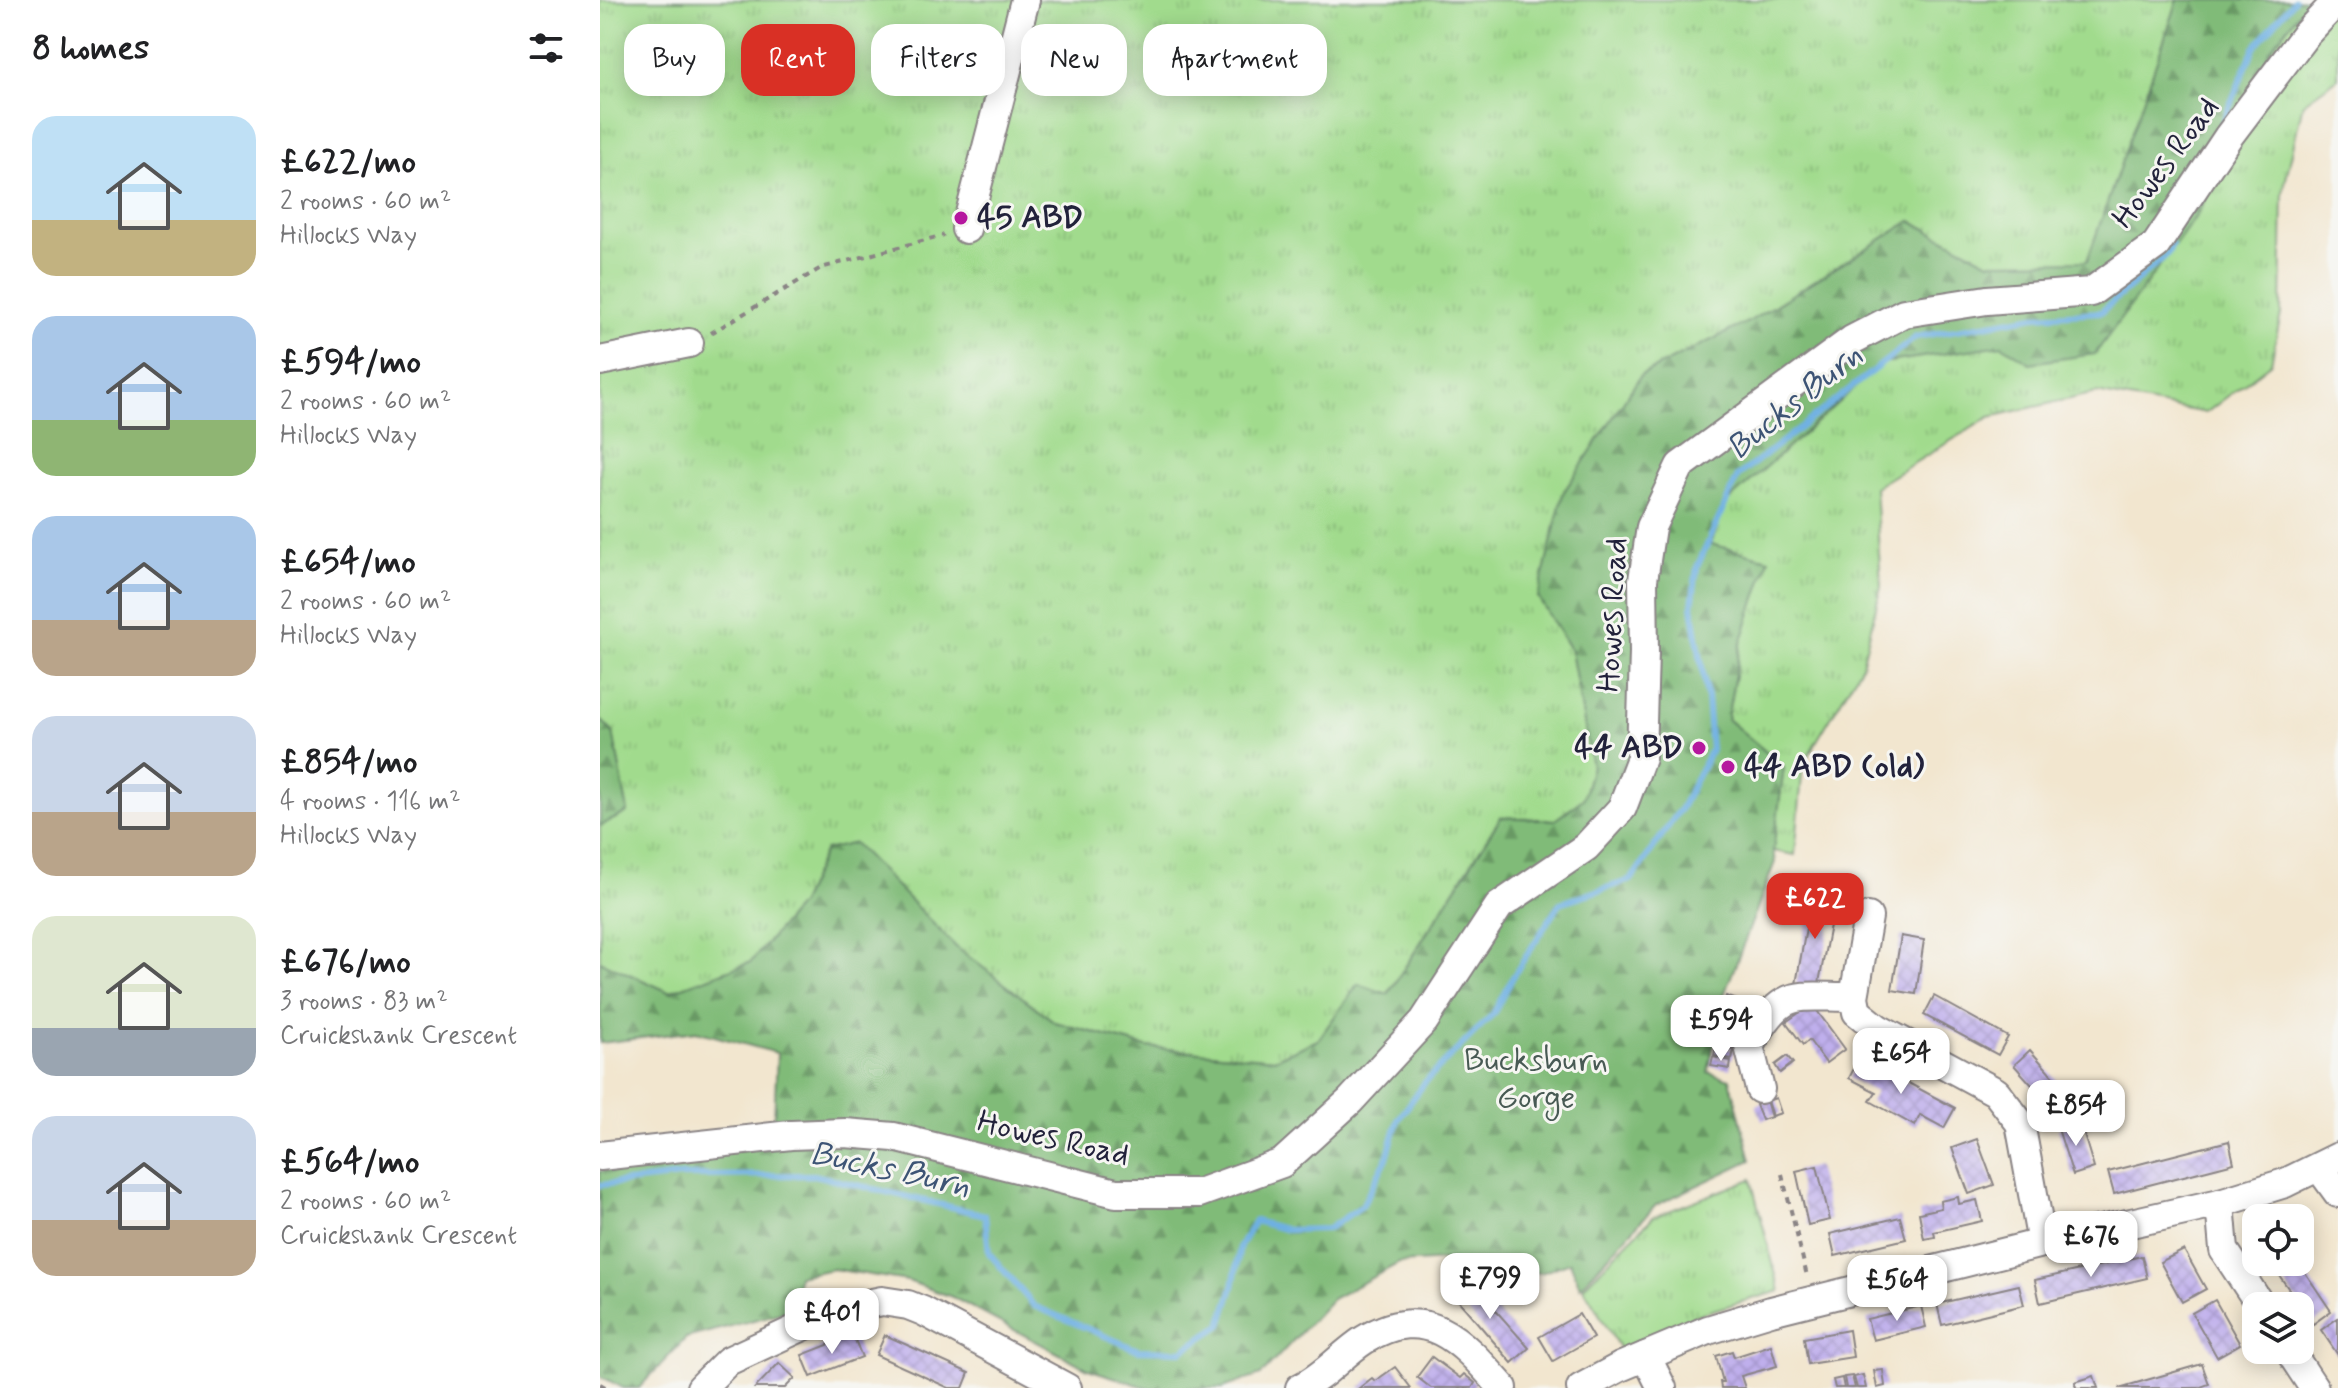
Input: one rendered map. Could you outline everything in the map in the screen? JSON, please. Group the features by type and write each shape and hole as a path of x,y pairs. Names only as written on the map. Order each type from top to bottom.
{"street":[{"path":"966,229 1025,0"},
{"name":"Howes Road","path":"600,1156 791,1135 845,1133 894,1137 1116,1193 1199,1193 1282,1163 1350,1101 1424,1021 1499,906 1586,847 1622,808 1641,758 1643,580 1651,527 1680,466 1852,340 1904,313 1987,300 2091,292 2156,245 2224,143 2306,34 2338,0"},
{"path":"600,361 689,343"},
{"path":"1868,917 1854,997 1857,1012 1877,1028 1996,1092 2009,1107 2020,1123 2042,1243"},
{"path":"1760,1089 1749,1046 1767,1016 1780,1003 1794,997 1854,997"},
{"path":"1581,1388 1708,1330 2042,1243 2220,1203 2285,1183 2328,1162 2338,1193"},
{"path":"2220,1203 2224,1250 2252,1292"},
{"path":"701,1388 715,1371 740,1354 838,1310 882,1301 923,1311 1067,1388"},
{"path":"1300,1388 1316,1380 1363,1341 1385,1330 1412,1324 1435,1328 1459,1340 1503,1388"},
{"path":"1646,1356 1662,1388"},
{"path":"2296,1364 2307,1386"}],"path":[{"path":"689,343 821,268 966,229"},
{"path":"1782,1174 1814,1301"},
{"path":"600,1384 607,1388"}],"green space":[{"path":"600,0 2178,0 2087,262 1989,263 1911,221 1750,321 1641,375 1538,597 1571,651 1592,766 1583,799 1555,820 1501,817 1387,995 1358,984 1318,1040 1275,1059 1146,1047 1055,1022 825,850 800,904 751,962 669,992 600,961 600,826 628,812 613,733 600,719"},
{"name":"Bucksburn Gorge","path":"2178,0 2309,0 2270,50 2199,212 2095,354 2030,363 2002,345 1882,363 1726,503 1711,544 1769,559 1740,646 1727,719 1784,767 1773,851 1775,862 1724,995 1708,1072 1730,1079 1751,1160 1656,1205 1580,1287 1570,1262 1541,1273 1469,1266 1448,1260 1399,1263 1332,1299 1261,1375 1223,1388 1148,1388 1088,1369 952,1297 908,1281 833,1269 798,1276 795,1309 686,1338 639,1388 623,1388 600,1376 600,1171 773,1145 777,1053 696,1031 600,1043 600,961 669,992 751,962 800,904 825,850 854,843 956,947 1055,1022 1146,1047 1274,1059 1318,1040 1358,984 1388,994 1501,817 1555,820 1583,799 1592,766 1571,651 1538,597 1563,493 1641,375 1750,321 1911,221 1989,262 2087,261"},
{"path":"2309,0 2338,0 2338,78 2303,103 2283,192 2281,314 2271,363 2206,413 2096,393 1990,417 1875,487 1881,586 1862,665 1803,764 1795,855 1773,851 1784,767 1727,719 1740,646 1710,544 1726,503 1882,363 2002,344 2030,363 2199,212 2270,50"},
{"path":"600,719 613,732 628,812 600,826"},
{"path":"1751,1179 1780,1291 1699,1314 1620,1349 1583,1287 1653,1217"}],"building":[{"path":"1812,895 1835,899 1818,988 1796,984"},
{"path":"1901,936 1924,940 1916,994 1892,990"},
{"path":"1726,996 1743,1002 1741,1008 1724,1002"},
{"path":"1934,996 2008,1037 1998,1055 1924,1015"},
{"path":"1724,1003 1740,1009 1737,1018 1721,1012"},
{"path":"1812,1004 1845,1049 1826,1063 1809,1040 1803,1045 1786,1022"},
{"path":"1720,1027 1737,1030 1736,1038 1718,1035"},
{"path":"1718,1037 1736,1040 1734,1048 1716,1045"},
{"path":"1716,1047 1734,1050 1732,1059 1714,1056"},
{"path":"2030,1050 2067,1092 2051,1106 2014,1065"},
{"path":"1787,1056 1793,1063 1780,1073 1775,1065"},
{"path":"1713,1057 1731,1061 1730,1069 1711,1066"},
{"path":"1860,1057 1955,1108 1944,1128 1920,1115 1915,1126 1870,1101 1876,1092 1849,1078"},
{"path":"1776,1098 1781,1113 1772,1116 1767,1101"},
{"path":"1766,1101 1771,1117 1762,1120 1756,1105"},
{"path":"2080,1122 2094,1168 2073,1175 2058,1129"},
{"path":"1977,1139 1994,1185 1969,1194 1952,1148"},
{"path":"2229,1141 2234,1163 2114,1194 2108,1172"},
{"path":"1817,1166 1830,1220 1808,1225 1796,1171"},
{"path":"1958,1197 1959,1204 1977,1200 1982,1221 1934,1232 1935,1237 1924,1239 1919,1213 1941,1208 1940,1201"},
{"path":"1900,1217 1906,1239 1835,1256 1830,1234"},
{"path":"2184,1250 2206,1289 2182,1302 2160,1262"},
{"path":"2142,1256 2147,1278 2040,1303 2035,1280"},
{"path":"2280,1276 2307,1276 2331,1311 2314,1323 2314,1292 2291,1292"},
{"path":"1467,1278 1529,1348 1512,1363 1451,1292"},
{"path":"2019,1285 2024,1305 1942,1325 1937,1304"},
{"path":"2215,1300 2240,1344 2217,1357 2192,1313"},
{"path":"1921,1306 1926,1327 1873,1340 1867,1319"},
{"path":"1579,1314 1593,1338 1553,1361 1539,1337"},
{"path":"2338,1318 2338,1355 2321,1330"},
{"path":"1849,1330 1853,1357 1808,1364 1804,1338"},
{"path":"853,1335 862,1357 811,1377 802,1355"},
{"path":"885,1335 969,1373 963,1388 949,1388 876,1355"},
{"path":"1771,1345 1777,1366 1741,1376 1745,1388 1721,1388 1720,1382 1723,1382 1716,1356 1732,1351 1734,1357"},
{"path":"1432,1357 1460,1378 1464,1374 1475,1383 1472,1388 1431,1388 1417,1377"},
{"path":"779,1363 795,1378 785,1388 755,1388"},
{"path":"2202,1364 2209,1384 2198,1388 2119,1388"},
{"path":"1395,1367 1411,1388 1359,1388 1372,1378 1375,1381"},
{"path":"1883,1370 1885,1386 1877,1388 1874,1371"},
{"path":"1863,1375 1866,1388 1857,1388 1854,1377"},
{"path":"1852,1376 1855,1388 1846,1388 1844,1377"},
{"path":"2094,1376 2098,1388 2076,1388 2075,1382"},
{"path":"1842,1378 1844,1388 1835,1388 1833,1380"}],"waterway":[{"name":"Bucks Burn","path":"2222,124 2254,48 2294,0"},
{"name":"Bucks Burn","path":"600,1185 681,1176 814,1175 985,1215 989,1253 1034,1306 1138,1350 1182,1351 1221,1325 1233,1287 1240,1246 1255,1221 1287,1230 1328,1229 1362,1206 1387,1158 1398,1120 1425,1082 1493,1014 1560,903 1631,880 1681,808 1711,750 1707,697 1692,606 1697,567 1738,476 1916,337 2035,316 2101,312 2168,254 2172,245"}],"place":[{"name":"45 ABD","path":"961,218"},
{"name":"44 ABD","path":"1699,748"},
{"name":"44 ABD (old)","path":"1728,767"}]}
